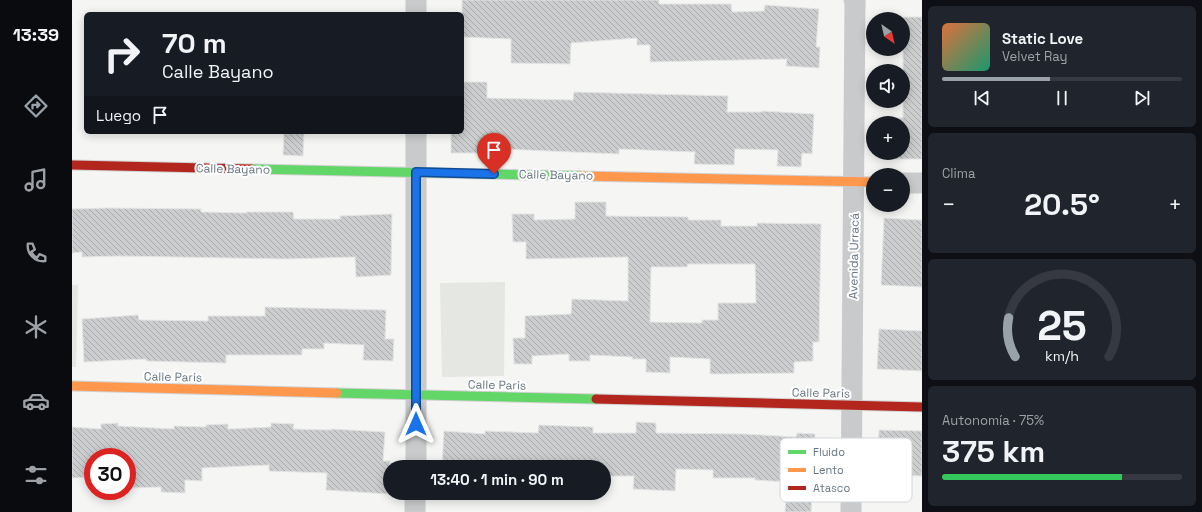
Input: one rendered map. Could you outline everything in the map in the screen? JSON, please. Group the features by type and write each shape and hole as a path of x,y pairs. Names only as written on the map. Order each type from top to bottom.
{"street":[{"path":"416,0 416,12"},
{"name":"Avenida Urracá","path":"851,438 851,405 864,182 854,0"},
{"path":"416,134 416,460"},
{"name":"Calle Bayano","path":"72,165 864,182"},
{"path":"910,183 922,183"},
{"name":"Calle Paris","path":"72,386 922,407"},
{"path":"415,512 416,500"}],"shaded area":[{"path":"505,282 504,376 442,377 440,283"},
{"path":"72,285 78,285 76,367 72,367"}],"building":[{"path":"462,0 659,0 659,4 731,4 732,12 764,11 765,5 819,9 816,47 820,47 819,68 786,66 787,59 650,62 650,45 637,45 637,38 571,43 570,64 511,63 511,39 464,37 464,12 462,12"},
{"path":"910,17 922,17 922,159 910,159 910,116 903,116 903,108 910,108 910,64 903,64 903,56 910,56"},
{"path":"464,82 487,82 487,98 573,100 574,92 728,96 727,112 762,111 814,114 812,154 802,153 801,167 777,166 778,150 735,149 734,165 694,164 695,152 619,149 619,154 501,149 501,153 451,153 451,134 464,134"},
{"path":"284,134 304,134 303,156 283,155"},
{"path":"575,202 606,202 606,216 688,217 688,220 721,220 721,226 757,226 757,223 821,224 819,342 813,342 813,361 794,362 794,373 726,374 710,374 710,359 670,357 670,373 646,372 646,359 632,359 633,357 590,355 590,361 569,361 569,354 532,356 532,364 514,364 513,338 525,338 525,316 571,314 572,299 628,301 628,257 526,259 526,242 513,242 512,214 534,214 534,220 575,219","holes":["688,264 755,264 756,303 718,303 718,320 702,320 702,323 650,322 651,267 687,267"]},
{"path":"72,209 201,209 201,212 246,213 293,212 294,219 340,219 340,216 392,214 391,275 356,277 355,257 286,259 119,256 82,257 82,252 72,253"},
{"path":"884,218 922,220 922,287 881,285"},
{"path":"265,307 386,310 385,339 394,339 393,361 363,360 364,345 324,343 324,349 302,349 302,355 226,355 226,363 146,361 146,359 84,362 82,319 138,315 139,320 208,321 208,316 265,316"},
{"path":"879,329 922,331 922,371 877,369"},
{"path":"636,422 656,423 656,433 745,434 796,437 797,433 815,434 815,438 780,438 780,482 755,480 755,478 713,478 713,470 676,469 675,491 633,489 634,476 611,476 611,460 442,460 444,431 485,434 485,431 538,433 539,425 593,427 593,433 636,433"},
{"path":"118,423 118,426 174,429 174,426 206,427 206,425 228,424 228,429 271,427 271,423 294,424 293,429 331,429 385,432 383,494 326,490 327,473 269,471 269,465 202,468 202,481 185,480 185,493 161,492 161,487 136,488 136,448 84,448 84,477 72,478 72,427 101,429 101,424"},
{"path":"879,430 922,431 922,476 912,476 912,438 879,438"},
{"path":"786,502 812,502 811,512 785,512"}],"traffic: fast":[{"path":"251,169 580,176"},
{"path":"337,393 596,399"}],"traffic: slow":[{"path":"580,176 866,182"},
{"path":"72,386 337,393"}],"traffic: jam":[{"path":"72,165 251,169"},
{"path":"596,399 922,407"}],"route":[{"path":"416,424 416,172 494,174"}]}
